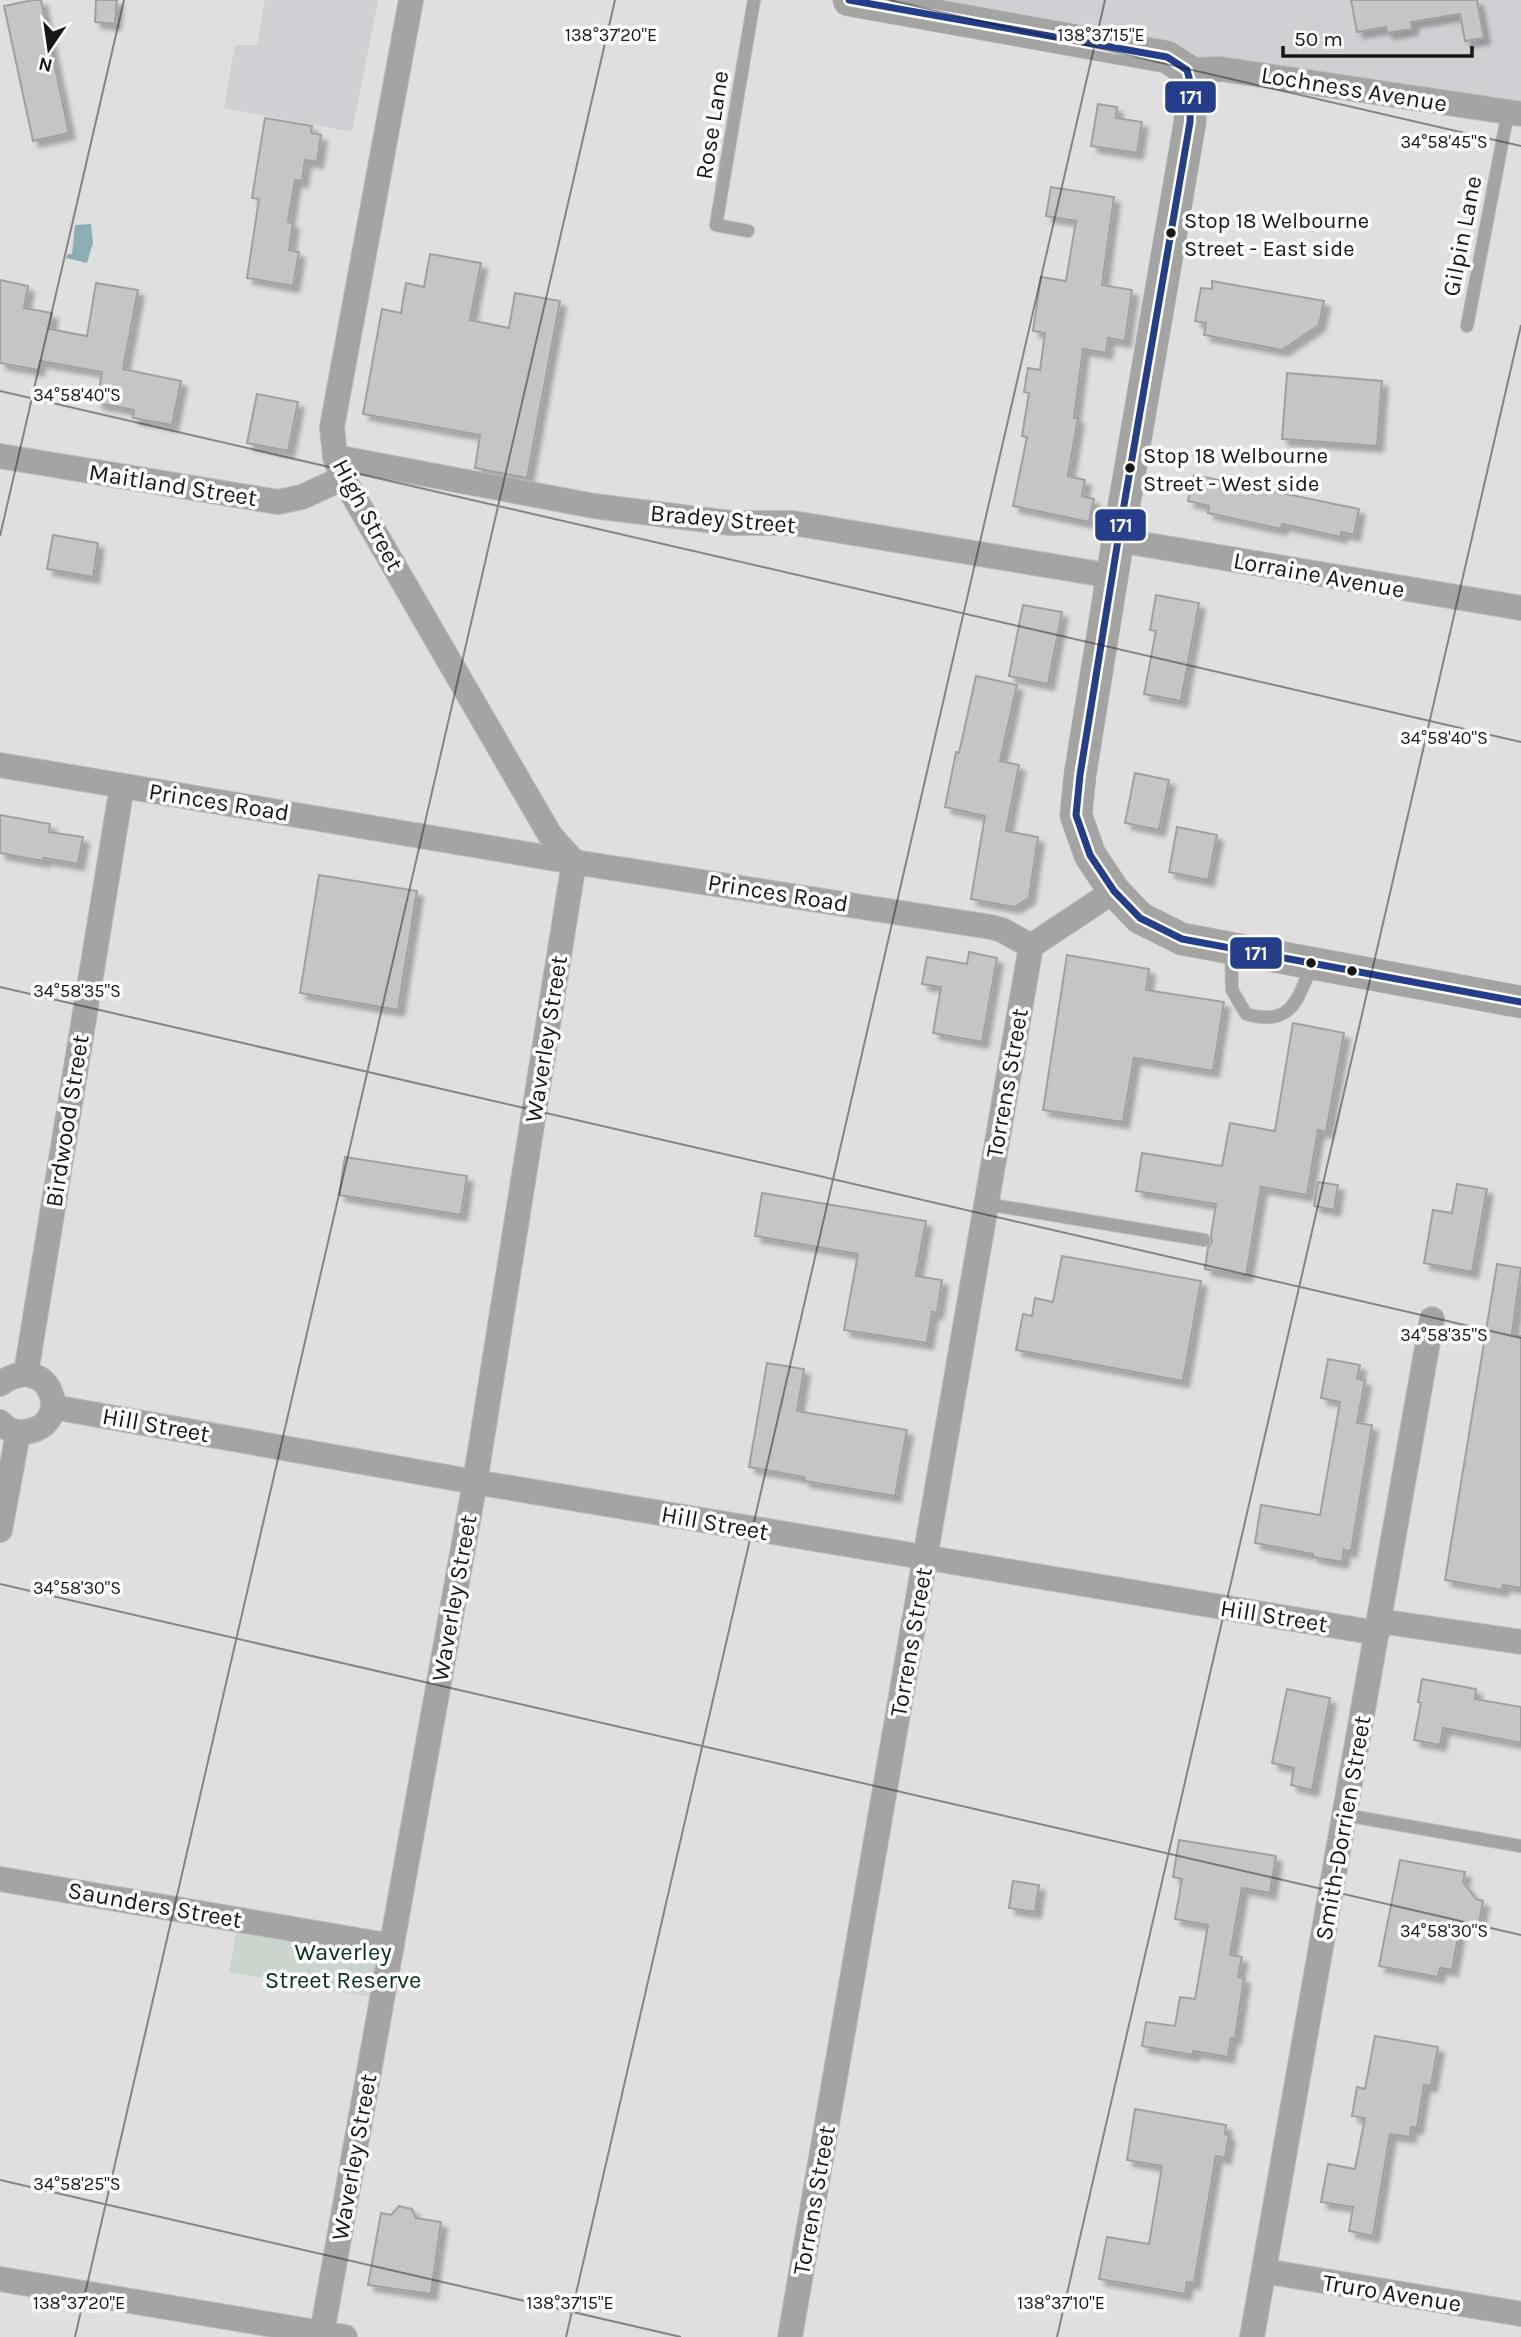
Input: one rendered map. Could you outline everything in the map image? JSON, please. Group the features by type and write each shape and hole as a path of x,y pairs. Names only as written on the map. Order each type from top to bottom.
{"street":[{"name":"High Street","path":"411,0 332,427 339,468 550,835 574,862"},
{"path":"849,0 1167,57 1189,78 1190,122 1112,576 1076,815 1090,855 1114,891 1140,918 1182,939 1521,1002"},
{"name":"Lochness Avenue","path":"1189,78 1221,69 1514,113"},
{"name":"Maitland Street","path":"0,456 278,502 302,498 339,468"},
{"name":"Bradey Street","path":"339,468 594,506 731,523 793,523 1112,576"},
{"name":"Lorraine Avenue","path":"1118,540 1521,608"},
{"name":"Princes Road","path":"0,765 574,862 991,927 1031,946"},
{"name":"Birdwood Street","path":"26,1373 122,786"},
{"name":"Waverley Street","path":"334,2335 392,1946 475,1482 574,862"},
{"path":"1031,946 1114,891"},
{"name":"Torrens Street","path":"790,2337 1031,946"},
{"name":"Smith-Dorrien Street","path":"1252,2337 1432,1319"},
{"path":"0,1384 12,1375 26,1373 42,1379 51,1390 54,1406 46,1424 35,1431 9,1427 0,1530"},
{"name":"Hill Street","path":"54,1406 926,1559 1378,1627 1521,1642"},
{"name":"Saunders Street","path":"0,1879 392,1946"},
{"name":"Truro Avenue","path":"1264,2271 1521,2314"},
{"path":"0,2279 334,2335"}],"lane":[{"name":"Rose Lane","path":"748,231 716,225 754,0"},
{"name":"Gilpin Lane","path":"1466,326 1514,113"},
{"path":"1231,948 1232,990 1246,1014 1259,1018 1276,1017 1291,1007 1298,999 1312,964"},
{"path":"986,1204 1204,1240"},
{"path":"1345,1815 1521,1846"}],"shaded area":[{"path":"265,0 378,0 352,132 224,108 235,45 257,45"},
{"path":"849,0 1521,0 1521,114"}],"green space":[{"name":"Waverley Street Reserve","path":"238,1923 386,1948 378,1998 229,1972"}],"water":[{"path":"91,224 93,243 87,263 66,258 68,254 72,254 75,225"}],"building":[{"path":"41,0 69,133 33,141 4,6"},
{"path":"96,0 117,0 115,24 95,22"},
{"path":"1351,0 1477,0 1484,38 1465,41 1460,14 1411,22 1412,29 1387,33 1386,27 1357,32"},
{"path":"1098,104 1117,107 1116,118 1142,122 1137,153 1091,146"},
{"path":"265,118 312,126 311,133 321,135 317,162 305,160 302,181 295,180 288,222 293,223 289,250 299,252 293,286 247,278 259,199 252,198"},
{"path":"1051,187 1114,197 1102,285 1132,290 1125,341 1108,338 1106,353 1083,349 1074,418 1078,418 1068,476 1085,480 1082,496 1094,499 1089,522 1013,506 1027,437 1022,436 1029,393 1024,392 1028,368 1040,370 1045,333 1033,331 1041,277 1066,281 1076,221 1046,216"},
{"path":"430,254 481,263 470,320 509,328 515,293 560,301 527,478 475,468 480,435 363,414 382,309 401,313 406,283 424,287"},
{"path":"0,280 28,286 24,308 52,313 49,329 87,336 96,283 138,290 123,369 181,381 172,425 133,418 134,410 97,403 102,372 40,361 38,370 0,363"},
{"path":"1212,281 1324,301 1319,325 1282,350 1204,335 1206,323 1195,321 1201,288 1212,289"},
{"path":"1287,373 1382,381 1377,446 1282,439"},
{"path":"257,394 298,402 288,451 247,443"},
{"path":"1194,475 1359,509 1354,535 1341,532 1341,537 1282,524 1281,529 1208,513 1209,506 1188,501"},
{"path":"53,535 98,543 93,577 47,569"},
{"path":"1156,595 1199,603 1181,701 1144,694 1156,631 1150,630"},
{"path":"1023,605 1062,612 1048,684 1009,676"},
{"path":"976,676 1017,685 1000,761 1019,765 1006,831 1038,837 1029,898 1014,907 971,899 985,816 945,807"},
{"path":"1135,773 1169,780 1159,830 1125,823"},
{"path":"0,815 50,824 49,832 83,837 78,864 0,853"},
{"path":"1177,827 1217,835 1208,880 1169,872"},
{"path":"319,875 417,891 398,1010 300,993"},
{"path":"969,952 997,958 982,1042 933,1033 941,987 922,984 927,957 967,964"},
{"path":"1067,955 1149,969 1146,990 1224,1002 1213,1071 1134,1058 1123,1122 1043,1110"},
{"path":"1293,1023 1344,1033 1326,1132 1318,1130 1307,1195 1261,1187 1246,1276 1205,1269 1208,1247 1212,1242 1216,1204 1136,1191 1142,1153 1222,1166 1230,1123 1275,1131"},
{"path":"345,1157 467,1176 461,1215 339,1195"},
{"path":"1318,1182 1338,1185 1334,1210 1314,1206"},
{"path":"1457,1184 1487,1189 1472,1272 1424,1263 1433,1210 1452,1213"},
{"path":"762,1193 926,1221 916,1276 942,1280 937,1313 932,1312 927,1343 844,1330 858,1254 755,1236"},
{"path":"1062,1256 1201,1281 1183,1381 1016,1350 1023,1314 1032,1316 1035,1298 1053,1302"},
{"path":"1497,1264 1521,1268 1512,1334 1521,1336 1521,1588 1503,1585 1502,1590 1445,1580"},
{"path":"1328,1359 1360,1365 1357,1379 1365,1380 1357,1423 1372,1425 1351,1551 1344,1550 1342,1562 1255,1543 1261,1505 1320,1515 1340,1402 1321,1398"},
{"path":"767,1363 804,1369 797,1411 907,1430 895,1496 804,1481 804,1477 749,1467"},
{"path":"1422,1679 1476,1689 1475,1699 1521,1707 1521,1743 1443,1728 1440,1745 1414,1740 1421,1703 1418,1702"},
{"path":"1287,1689 1330,1698 1312,1790 1291,1785 1294,1768 1272,1763"},
{"path":"1179,1840 1276,1856 1270,1893 1242,1888 1230,1955 1242,1957 1238,1977 1244,1978 1235,2038 1231,2038 1228,2057 1193,2051 1193,2055 1142,2046 1146,2022 1175,2026 1180,1997 1195,1999 1208,1925 1175,1919 1182,1879 1173,1877"},
{"path":"1400,1860 1465,1872 1463,1882 1476,1899 1483,1901 1478,1929 1460,1926 1452,1970 1440,1968 1438,1977 1379,1966"},
{"path":"1013,1881 1039,1885 1035,1912 1009,1908"},
{"path":"1375,2036 1438,2047 1431,2086 1424,2085 1417,2128 1411,2127 1410,2137 1390,2134 1373,2236 1349,2231 1353,2207 1321,2202 1328,2164 1355,2169 1365,2118 1352,2116 1357,2087 1365,2089"},
{"path":"1135,2109 1226,2125 1225,2134 1229,2135 1225,2158 1216,2156 1194,2283 1187,2282 1185,2294 1099,2279 1107,2237 1149,2244 1162,2166 1127,2160"},
{"path":"399,2206 412,2209 416,2218 441,2222 431,2294 368,2285 381,2213 391,2215"}],"transit line":[{"name":"171","path":"849,0 1167,57 1187,70 1191,85 1190,122 1118,540 1076,815 1090,855 1114,891 1140,918 1182,939 1521,1002"}],"place":[{"name":"Stop 18 Welbourne Street - East side","path":"1171,233"},
{"name":"Stop 18 Welbourne Street - West side","path":"1130,468"}]}
